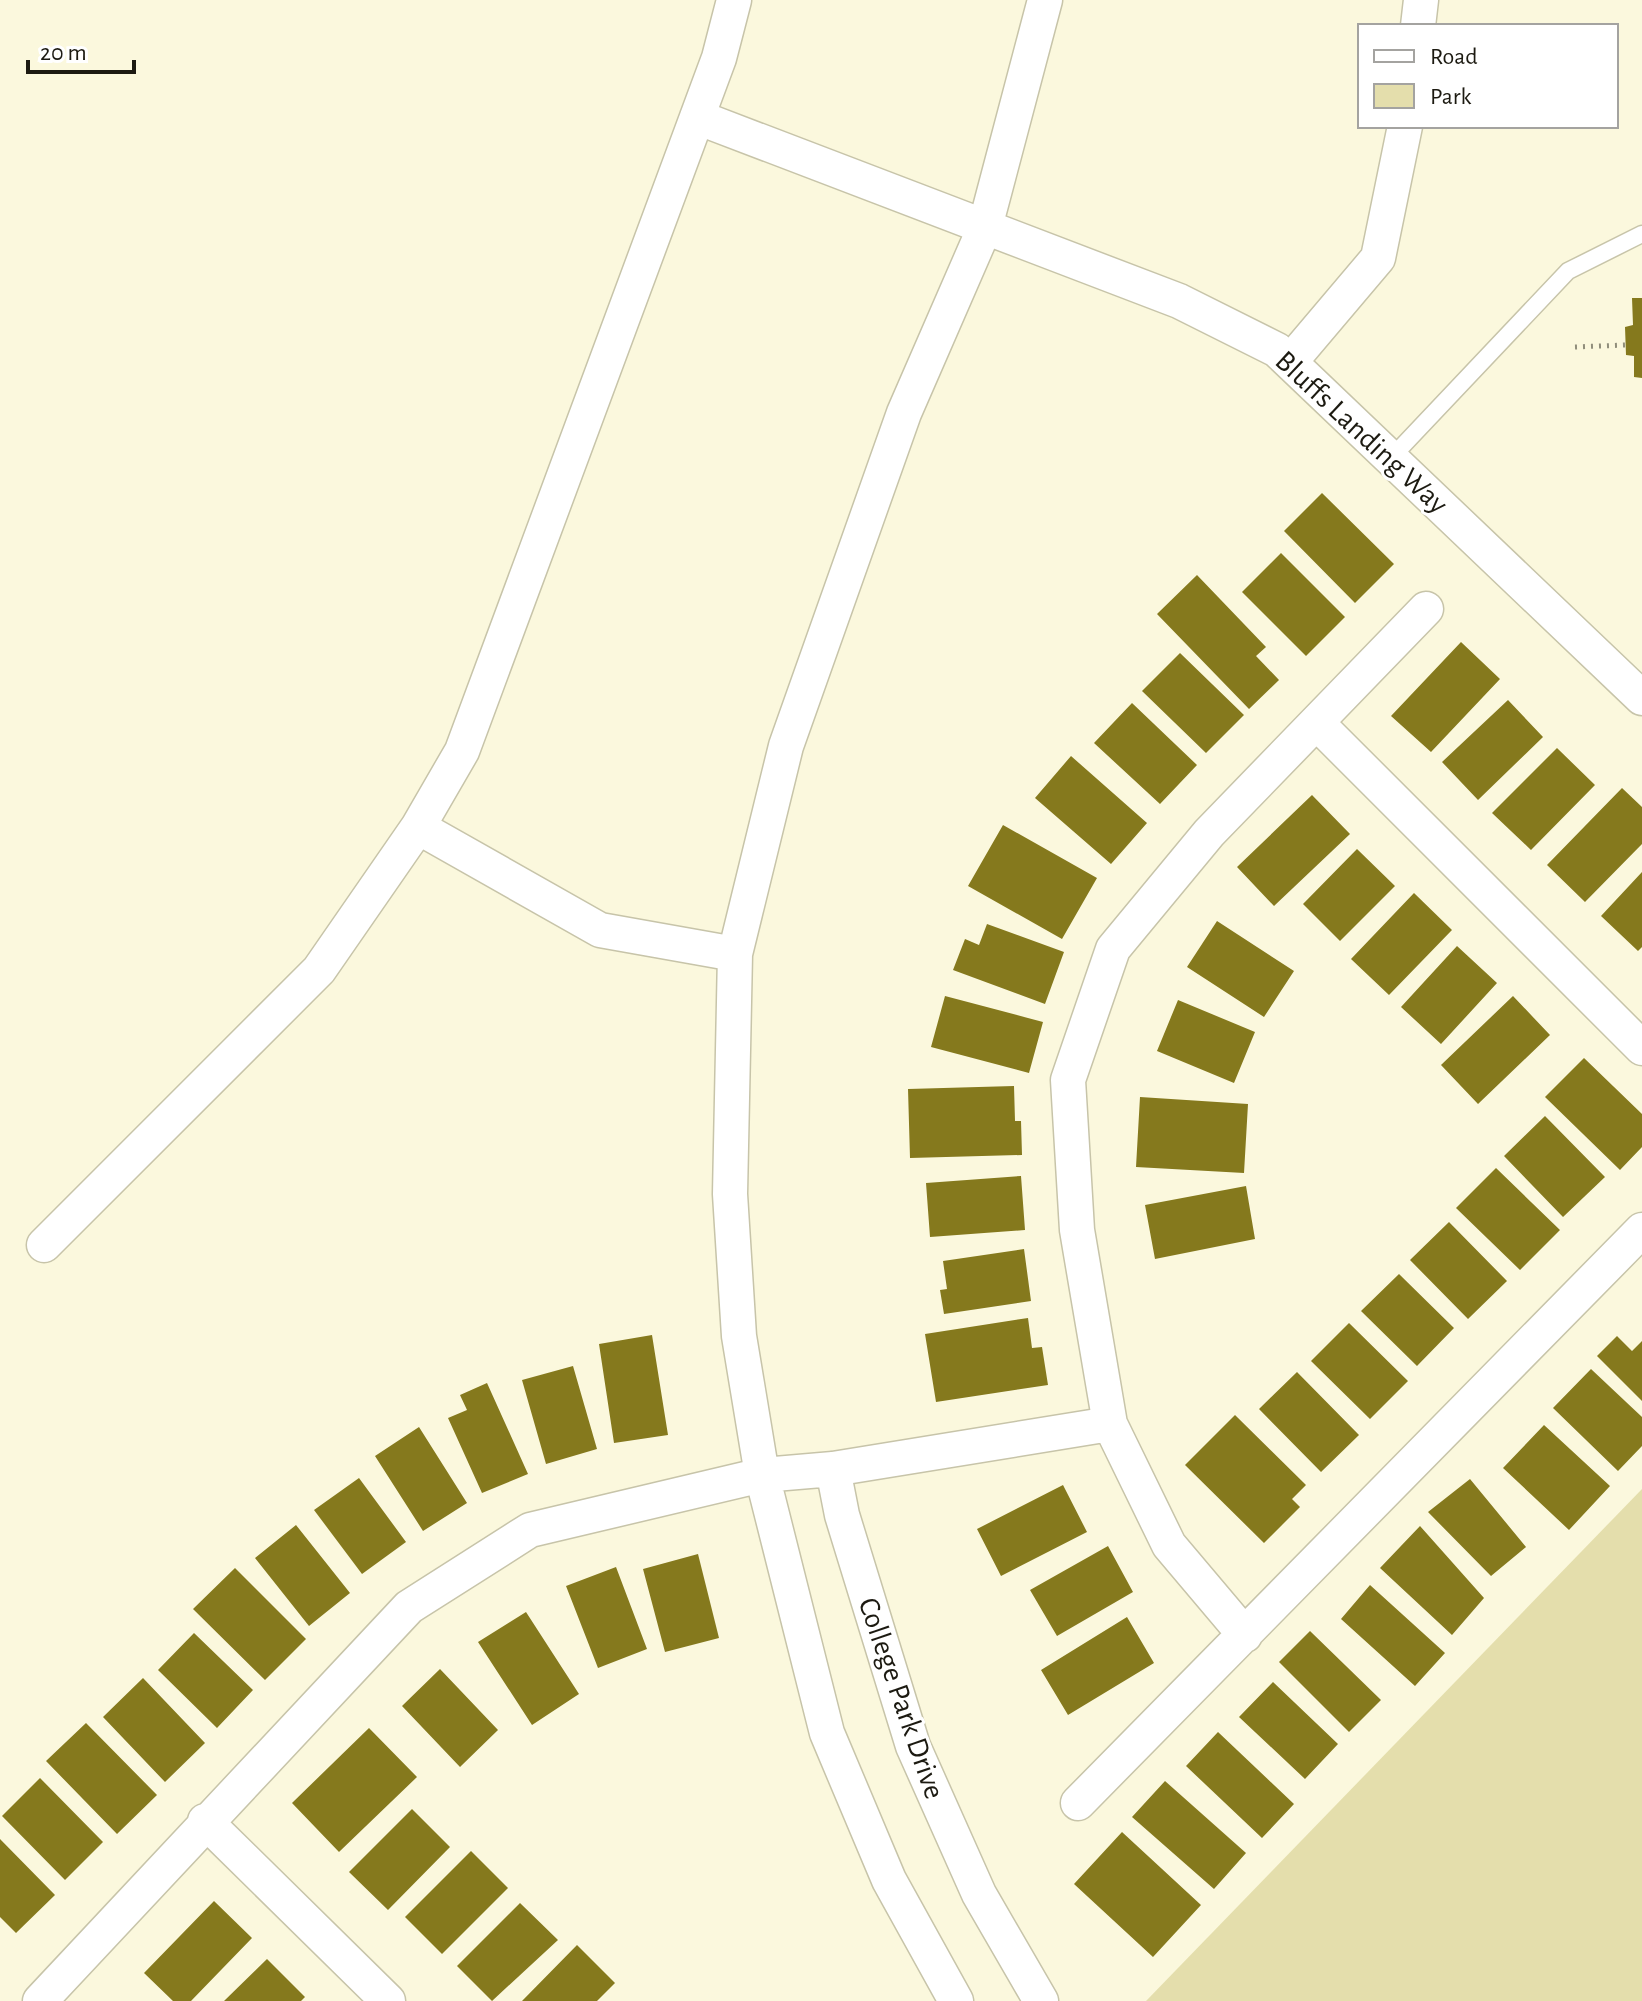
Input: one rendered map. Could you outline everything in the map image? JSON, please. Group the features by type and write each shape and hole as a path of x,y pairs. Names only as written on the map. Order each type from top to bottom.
{"street":[{"path":"44,1245 319,970 418,827 462,751 719,58 734,0"},
{"path":"956,2001 889,1880 827,1733 762,1475 739,1336 730,1194 735,954 786,746 904,413 985,227 1045,0"},
{"path":"1418,24 1421,0"},
{"name":"Bluffs Landing Way","path":"697,117 1179,301 1277,350 1642,698"},
{"path":"1290,362 1378,258 1405,128"},
{"path":"1245,1635 1169,1545 1110,1424 1077,1230 1068,1080 1113,949 1209,833 1426,609"},
{"path":"1317,723 1642,1048"},
{"path":"418,827 600,930 735,954"},
{"path":"1078,1803 1642,1230"},
{"path":"40,2001 205,1821 409,1607 530,1530 762,1475 833,1469 1110,1424"},
{"name":"College Park Drive","path":"833,1469 842,1515 913,1746 979,1894 1041,2001"},
{"path":"205,1821 388,2001"}],"lane":[{"path":"1392,457 1568,271 1642,234"}],"path":[{"path":"1575,347 1626,345"}],"green space":[{"path":"1642,1489 1642,2001 1146,2001"}],"building":[{"path":"1632,298 1642,298 1642,378 1634,377 1634,356 1626,355 1625,327 1633,325"},
{"path":"1322,493 1394,564 1355,603 1284,531"},
{"path":"1281,553 1345,617 1306,656 1242,592"},
{"path":"1197,575 1266,647 1256,656 1279,680 1249,709 1157,614"},
{"path":"1461,642 1500,679 1431,752 1391,716"},
{"path":"1180,653 1244,715 1206,753 1142,691"},
{"path":"1508,700 1543,737 1478,800 1442,762"},
{"path":"1132,703 1197,765 1160,804 1094,743"},
{"path":"1557,748 1595,785 1531,850 1492,813"},
{"path":"1071,756 1147,823 1111,864 1035,798"},
{"path":"1622,788 1642,807 1642,844 1585,902 1547,865"},
{"path":"1312,795 1350,834 1274,906 1237,867"},
{"path":"1003,825 1097,878 1062,939 968,886"},
{"path":"1357,849 1395,886 1340,941 1303,904"},
{"path":"1642,872 1642,947 1638,951 1601,916"},
{"path":"1414,893 1452,930 1389,995 1351,959"},
{"path":"1217,921 1294,971 1264,1017 1187,967"},
{"path":"987,924 1064,952 1045,1004 953,970 965,939 979,945"},
{"path":"1457,946 1497,983 1441,1044 1401,1007"},
{"path":"945,996 1043,1022 1029,1073 931,1047"},
{"path":"1513,996 1550,1035 1478,1104 1441,1065"},
{"path":"1178,1000 1255,1032 1234,1083 1157,1051"},
{"path":"1584,1058 1642,1114 1642,1147 1620,1170 1545,1097"},
{"path":"1014,1086 1015,1121 1021,1121 1022,1155 910,1158 908,1089"},
{"path":"1140,1097 1248,1104 1244,1173 1136,1167"},
{"path":"1545,1116 1605,1177 1563,1217 1504,1156"},
{"path":"1496,1168 1560,1230 1520,1270 1456,1208"},
{"path":"1021,1176 1025,1230 930,1237 926,1183"},
{"path":"1246,1186 1255,1239 1155,1259 1145,1205"},
{"path":"1449,1222 1507,1281 1468,1319 1410,1260"},
{"path":"1024,1249 1031,1301 944,1314 940,1290 947,1289 943,1261"},
{"path":"1399,1274 1454,1328 1417,1366 1361,1311"},
{"path":"1028,1318 1032,1348 1042,1347 1048,1385 936,1402 925,1334"},
{"path":"1349,1323 1408,1381 1370,1419 1311,1361"},
{"path":"652,1335 668,1435 614,1443 599,1344"},
{"path":"1617,1336 1632,1351 1642,1341 1642,1401 1597,1356"},
{"path":"573,1366 597,1449 546,1464 522,1380"},
{"path":"1591,1369 1642,1417 1642,1446 1618,1471 1553,1408"},
{"path":"1297,1372 1359,1435 1321,1472 1259,1409"},
{"path":"487,1383 528,1474 482,1493 448,1418 467,1410 460,1395"},
{"path":"1235,1415 1306,1485 1292,1499 1300,1507 1264,1543 1185,1465"},
{"path":"1544,1425 1610,1486 1569,1530 1503,1468"},
{"path":"419,1427 467,1503 423,1531 375,1456"},
{"path":"359,1478 406,1542 362,1574 314,1510"},
{"path":"1470,1479 1526,1547 1491,1576 1428,1512"},
{"path":"1063,1485 1087,1532 1001,1576 977,1529"},
{"path":"296,1525 350,1593 309,1626 255,1558"},
{"path":"1420,1526 1484,1598 1452,1635 1380,1568"},
{"path":"1108,1546 1133,1592 1057,1636 1030,1590"},
{"path":"698,1554 719,1638 665,1652 643,1569"},
{"path":"616,1567 647,1649 598,1668 566,1586"},
{"path":"235,1568 306,1639 265,1680 193,1609"},
{"path":"1370,1585 1445,1653 1415,1686 1341,1619"},
{"path":"526,1612 579,1694 532,1725 478,1642"},
{"path":"1127,1617 1154,1663 1068,1715 1041,1670"},
{"path":"1310,1631 1381,1700 1349,1732 1279,1662"},
{"path":"194,1633 253,1690 217,1728 158,1670"},
{"path":"440,1669 498,1730 460,1767 402,1706"},
{"path":"143,1678 205,1743 165,1782 103,1717"},
{"path":"1273,1682 1338,1744 1305,1779 1239,1717"},
{"path":"86,1723 157,1795 117,1834 46,1761"},
{"path":"369,1728 417,1777 339,1852 292,1803"},
{"path":"1218,1732 1294,1804 1262,1838 1186,1766"},
{"path":"40,1778 103,1842 65,1880 2,1816"},
{"path":"1165,1781 1246,1853 1214,1889 1132,1817"},
{"path":"412,1809 450,1847 388,1910 349,1872"},
{"path":"1122,1832 1201,1905 1153,1957 1074,1884"},
{"path":"0,1839 55,1895 16,1933 0,1917"},
{"path":"471,1851 508,1888 442,1954 405,1917"},
{"path":"214,1901 252,1938 191,2001 173,2001 144,1973"},
{"path":"520,1903 558,1940 492,2001 457,1966"},
{"path":"577,1945 615,1983 597,2001 522,2001"},
{"path":"267,1959 305,1997 301,2001 224,2001"}]}
